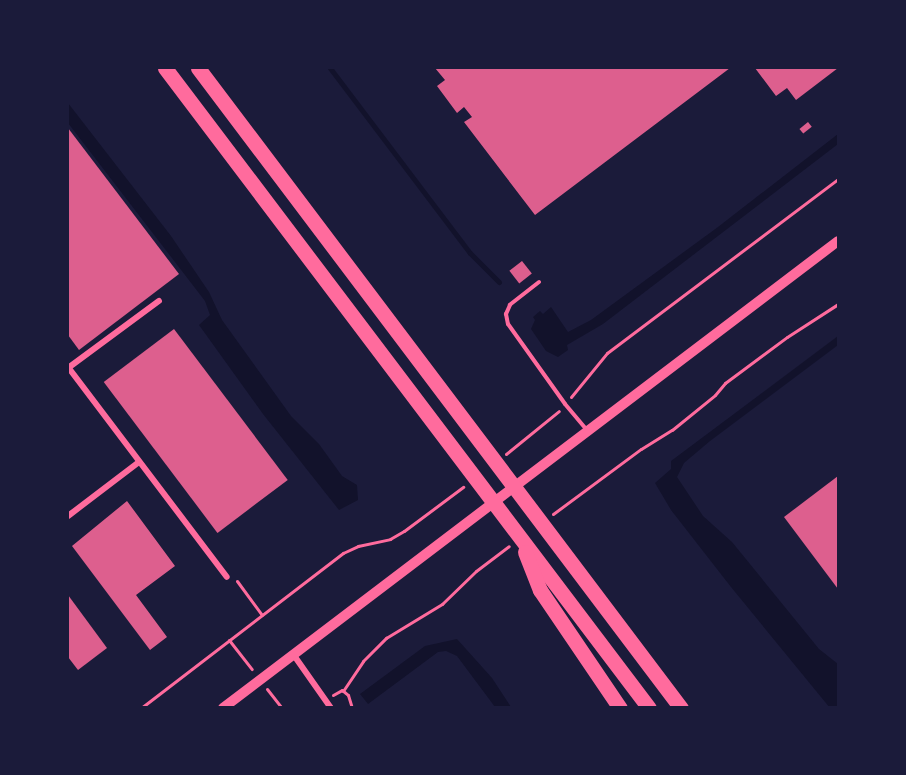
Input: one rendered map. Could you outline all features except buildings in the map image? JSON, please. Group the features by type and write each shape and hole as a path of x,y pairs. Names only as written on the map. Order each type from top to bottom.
{"highway":[{"path":"165,68 454,451 516,539 553,580 649,708"},
{"path":"198,68 681,708"},
{"path":"516,539 540,590 620,708"},
{"path":"631,641 691,708"}],"street":[{"path":"223,708 838,241"},
{"path":"159,301 68,368 227,577"},
{"path":"68,516 139,462"},
{"path":"293,654 331,708"}],"lane":[{"path":"539,282 510,305 506,314 508,324 565,404 588,432"}],"path":[{"path":"549,517 641,449 672,430 715,395 725,383 787,337 838,304"},
{"path":"343,691 363,661 386,638 442,604 476,571 516,539"},
{"path":"227,577 237,582 262,615"}],"shaded area":[{"path":"68,103 171,236 209,292 222,320 291,416 319,444 342,476 357,485 358,500 339,510 263,414 199,325 210,315 205,301 68,123"},
{"path":"838,134 838,144 603,324 567,345 568,350 558,357 546,351 531,329 535,320 533,317 540,311 543,314 551,307 568,332 591,320 718,227"},
{"path":"838,336 838,345 710,441 684,463 677,477 703,516 732,542 819,649 838,664 838,707 830,708 671,510 655,483 671,469 671,461"},
{"path":"457,639 492,678 511,707 495,707 457,656 446,651 438,652 368,704 360,694 425,646"}],"waterway":[{"path":"330,68 470,253 499,282"}]}
